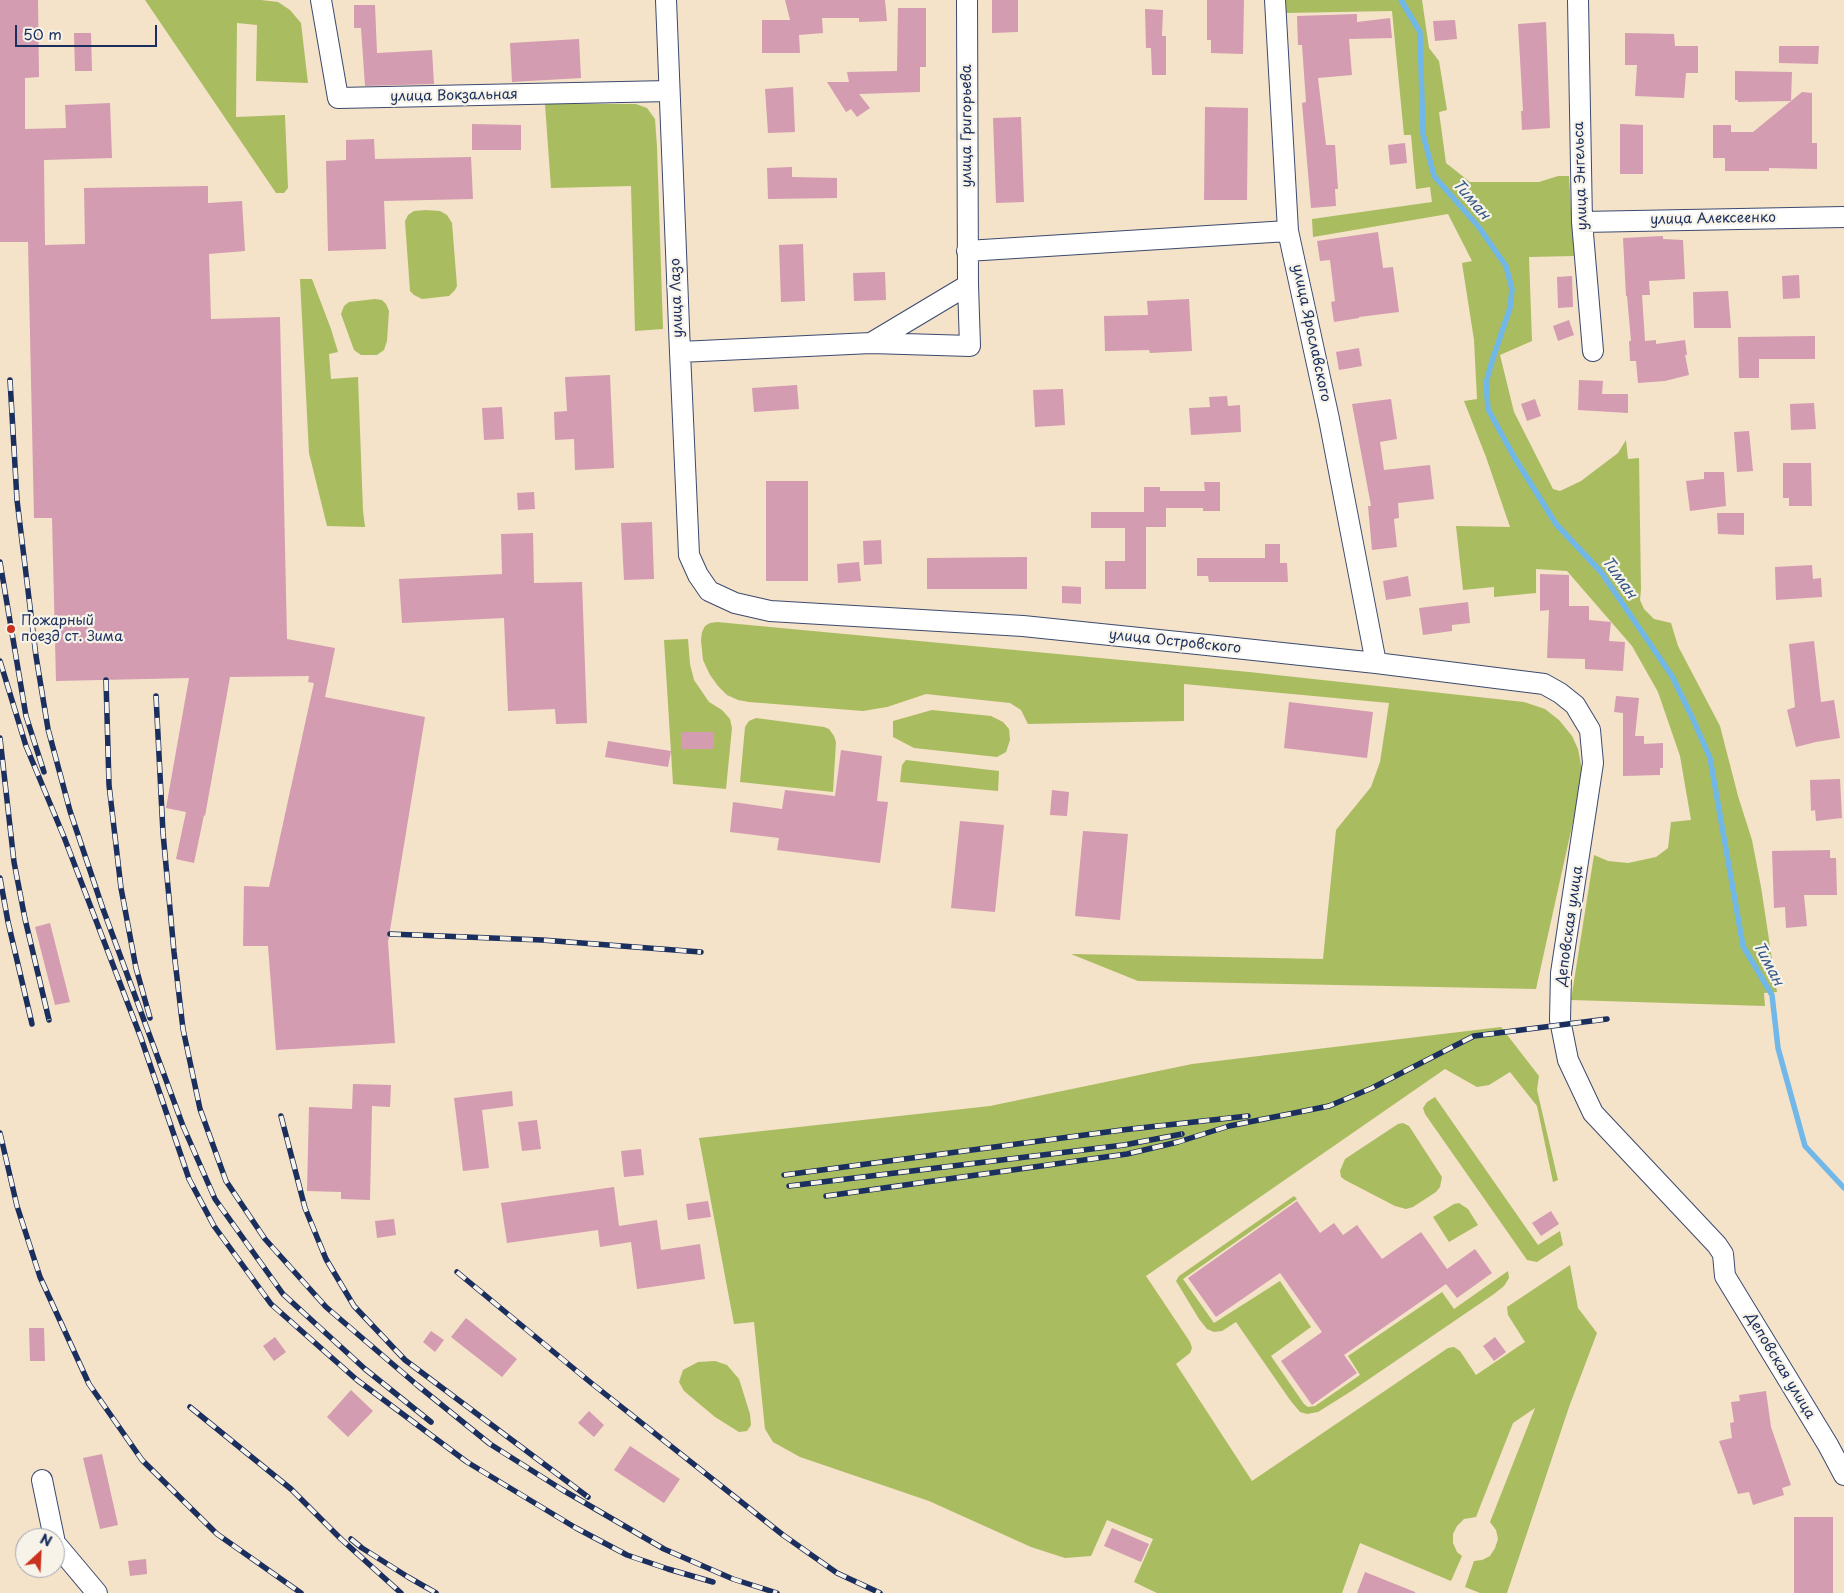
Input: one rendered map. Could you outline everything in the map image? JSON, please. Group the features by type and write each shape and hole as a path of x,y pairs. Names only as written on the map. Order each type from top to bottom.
{"street":[{"name":"улица Вокзальная","path":"321,0 338,98 670,91"},
{"name":"улица Лазо","path":"666,0 690,555 698,575 709,591"},
{"name":"улица Григорьева","path":"871,343 970,346 967,251 966,0"},
{"name":"улица Ярославского","path":"1275,0 1288,231 1329,419 1376,663"},
{"name":"улица Энгельса","path":"1578,0 1582,222 1593,351"},
{"name":"улица Алексеенко","path":"1582,222 1844,217"},
{"path":"967,251 1288,231"},
{"path":"680,352 871,343 968,286"},
{"name":"улица Островского","path":"709,591 735,603 770,611 1023,626 1376,663 1544,684 1575,704 1583,716 1590,730 1593,763"},
{"name":"Деповская улица","path":"1593,763 1561,974 1560,1020 1568,1060 1593,1113 1717,1245 1723,1254 1725,1276 1828,1445 1844,1476"},
{"path":"42,1480 52,1528"},
{"path":"65,1555 97,1593"}],"green space":[{"path":"145,0 261,0 278,2 290,10 301,23 308,83 256,81 257,25 237,23 236,117 285,115 288,188 284,193 276,193"},
{"path":"1284,0 1422,0 1429,48 1439,61 1447,110 1439,112 1446,163 1470,182 1539,182 1558,176 1569,176 1574,256 1529,257 1532,341 1500,355 1514,412 1553,489 1560,491 1581,481 1618,453 1626,440 1628,459 1639,458 1640,600 1644,609 1654,619 1671,623 1678,646 1720,726 1738,796 1752,840 1761,887 1777,992 1764,993 1765,1006 1571,1000 1594,855 1608,861 1628,863 1656,857 1668,848 1671,822 1691,820 1680,756 1658,692 1632,646 1567,571 1536,569 1536,593 1494,597 1494,587 1463,590 1456,526 1510,527 1464,401 1477,399 1474,340 1462,263 1472,261 1448,214 1313,237 1312,219 1432,202 1430,187 1416,189 1411,135 1404,135 1392,11 1285,13"},
{"path":"545,104 636,104 647,108 655,119 663,329 635,331 631,186 551,188"},
{"path":"414,211 440,211 447,215 452,223 457,286 449,296 422,299 410,291 405,221 408,215"},
{"path":"300,279 312,279 331,329 338,352 329,354 331,379 358,377 365,527 327,526 309,453"},
{"path":"382,300 389,311 387,341 384,350 377,355 361,355 354,350 341,314 344,306 349,302"},
{"path":"717,622 1249,672 1524,702 1545,709 1559,720 1572,736 1578,749 1582,770 1580,790 1536,989 1138,981 1071,954 1323,959 1336,830 1371,787 1380,762 1389,703 1184,684 1184,721 1028,724 1021,710 1010,703 926,694 887,707 863,711 749,702 727,695 710,675 703,660 702,632 705,626"},
{"path":"688,639 690,664 694,680 709,702 722,710 730,719 732,728 726,789 673,784 664,640"},
{"path":"932,710 991,716 1003,722 1009,729 1010,740 1006,752 997,757 914,748 893,737 893,721"},
{"path":"756,718 829,729 836,742 833,792 740,782 745,727 749,721"},
{"path":"906,760 999,771 998,791 900,782 902,765"},
{"path":"1501,1027 1539,1076 1537,1090 1558,1180 1553,1182 1537,1106 1510,1072 1489,1085 1477,1087 1445,1069 1146,1276 1190,1342 1192,1348 1190,1353 1176,1364 1252,1481 1448,1348 1454,1347 1460,1351 1476,1375 1525,1342 1508,1315 1507,1307 1570,1265 1578,1308 1597,1333 1569,1407 1507,1593 1480,1593 1465,1587 1474,1561 1490,1556 1495,1548 1498,1539 1496,1530 1490,1522 1535,1408 1513,1423 1476,1517 1464,1519 1457,1526 1453,1534 1453,1543 1457,1552 1462,1556 1451,1581 1360,1543 1342,1593 1157,1593 1134,1582 1153,1539 1107,1520 1091,1556 1065,1558 1031,1547 929,1501 800,1457 773,1442 765,1429 754,1322 734,1324 699,1138 990,1106 1192,1064"},
{"path":"1435,1097 1538,1245 1560,1231 1563,1245 1537,1262 1527,1260 1425,1114 1423,1108 1427,1102"},
{"path":"1403,1123 1409,1126 1442,1177 1440,1187 1436,1192 1413,1207 1406,1209 1395,1206 1345,1180 1341,1177 1340,1171 1345,1159 1398,1124"},
{"path":"1294,1196 1297,1199 1183,1279 1214,1323 1280,1281 1311,1327 1271,1356 1308,1407 1315,1406 1360,1375 1348,1356 1442,1292 1454,1309 1508,1271 1509,1278 1504,1286 1494,1294 1353,1390 1318,1412 1307,1414 1300,1412 1236,1322 1222,1331 1214,1332 1207,1329 1176,1281 1179,1276"},
{"path":"1459,1203 1468,1209 1478,1225 1449,1242 1433,1217"},
{"path":"715,1361 727,1365 739,1379 750,1414 751,1425 747,1431 739,1432 715,1417 684,1391 679,1382 683,1370 698,1362"}],"building":[{"path":"0,0 38,0 39,77 25,78 25,129 66,128 65,105 110,103 112,158 44,160 45,245 85,244 84,188 208,186 208,203 242,201 245,251 209,254 211,319 280,317 287,639 335,648 325,697 425,717 388,942 395,1043 276,1050 268,946 243,946 244,886 269,887 314,683 308,682 309,676 230,677 205,816 194,863 176,859 186,812 166,808 189,678 56,681 52,518 34,518 28,242 0,242"},
{"path":"785,0 885,0 887,21 859,22 859,18 822,18 823,33 799,35 800,53 762,53 762,20 790,20"},
{"path":"992,0 1018,0 1018,32 992,33"},
{"path":"1207,0 1244,0 1243,54 1211,53 1211,40 1207,40"},
{"path":"354,5 375,5 377,53 432,50 434,84 365,86 361,28 354,28"},
{"path":"898,8 926,8 926,67 920,67 920,92 859,94 870,108 857,117 851,109 846,112 827,82 849,82 847,72 897,71"},
{"path":"1145,9 1163,10 1162,36 1166,36 1166,75 1152,75 1151,48 1146,48"},
{"path":"1357,14 1357,22 1390,18 1392,38 1349,39 1352,75 1318,78 1326,145 1335,145 1338,189 1335,189 1336,206 1311,208 1302,103 1306,102 1302,45 1298,45 1297,16"},
{"path":"1455,20 1457,39 1435,41 1433,21"},
{"path":"1546,22 1550,128 1522,130 1521,111 1523,111 1518,24"},
{"path":"74,33 91,33 92,71 75,71"},
{"path":"1625,33 1674,34 1675,46 1698,46 1698,73 1686,73 1684,98 1635,96 1637,65 1625,65"},
{"path":"579,39 581,78 512,82 510,43"},
{"path":"1779,46 1819,46 1818,64 1779,63"},
{"path":"1735,71 1792,72 1791,101 1738,102 1738,100 1735,100"},
{"path":"793,87 795,132 768,133 765,89"},
{"path":"1802,92 1812,93 1812,143 1817,143 1817,169 1769,168 1769,171 1725,171 1725,158 1713,158 1713,125 1731,125 1731,132 1753,132"},
{"path":"1205,107 1248,108 1247,200 1204,200"},
{"path":"1021,117 1024,202 996,203 993,118"},
{"path":"472,124 521,125 521,150 472,150"},
{"path":"1620,124 1643,125 1643,174 1620,174"},
{"path":"374,139 375,159 471,157 473,199 384,201 386,249 328,251 326,161 346,160 346,140"},
{"path":"1405,143 1407,163 1390,165 1388,145"},
{"path":"792,167 792,177 837,178 837,198 768,199 767,168"},
{"path":"1378,232 1383,268 1393,267 1399,312 1334,322 1331,302 1335,301 1330,260 1320,261 1317,241"},
{"path":"1663,236 1663,239 1683,240 1685,279 1649,281 1650,295 1642,295 1645,341 1656,340 1656,344 1685,340 1687,355 1685,355 1689,375 1665,381 1638,383 1636,361 1630,361 1629,341 1631,341 1626,296 1623,238"},
{"path":"803,244 805,301 781,302 779,245"},
{"path":"885,272 886,300 854,301 853,273"},
{"path":"1799,275 1800,298 1783,299 1782,276"},
{"path":"1572,276 1573,307 1558,308 1557,277"},
{"path":"1728,291 1731,328 1694,328 1693,292"},
{"path":"1189,299 1192,351 1150,353 1149,350 1105,351 1104,316 1148,315 1147,301"},
{"path":"1569,320 1574,335 1558,341 1553,326"},
{"path":"1815,336 1815,359 1759,359 1759,378 1739,378 1738,337"},
{"path":"1359,348 1362,366 1339,370 1336,352"},
{"path":"610,375 614,468 575,470 574,439 555,440 554,412 567,411 565,377"},
{"path":"1579,380 1603,381 1602,394 1628,394 1628,413 1578,410"},
{"path":"797,385 799,409 754,412 752,388"},
{"path":"1063,389 1065,425 1035,427 1033,390"},
{"path":"1227,396 1228,406 1240,405 1241,432 1191,435 1189,408 1210,407 1209,397"},
{"path":"1391,399 1397,439 1380,442 1384,470 1430,465 1434,499 1398,503 1399,518 1394,519 1397,547 1372,550 1368,506 1371,506 1352,404"},
{"path":"1535,399 1541,416 1527,421 1521,404"},
{"path":"1814,403 1816,429 1791,430 1790,404"},
{"path":"502,407 504,439 484,440 482,408"},
{"path":"1749,431 1753,471 1737,472 1734,432"},
{"path":"1783,463 1811,463 1812,506 1789,506 1789,498 1783,498"},
{"path":"1704,472 1724,472 1726,506 1690,511 1686,481 1704,479"},
{"path":"766,481 808,481 808,581 766,581"},
{"path":"1204,482 1220,482 1220,511 1203,511 1203,508 1166,508 1166,527 1146,527 1146,589 1105,589 1105,561 1125,561 1125,528 1091,528 1091,512 1144,512 1144,487 1160,487 1160,491 1205,491"},
{"path":"534,492 535,509 518,510 517,493"},
{"path":"1717,513 1744,513 1744,535 1718,534"},
{"path":"652,522 654,579 624,580 621,523"},
{"path":"533,533 534,583 582,582 587,723 556,724 555,709 508,711 504,618 402,623 399,579 502,574 501,534"},
{"path":"881,540 882,564 864,565 863,541"},
{"path":"1265,544 1280,544 1280,563 1287,563 1288,582 1209,582 1208,576 1197,576 1197,558 1265,558"},
{"path":"1027,557 1027,589 927,589 927,558"},
{"path":"859,562 861,581 838,583 837,564"},
{"path":"1812,565 1813,579 1821,578 1822,597 1776,600 1775,567"},
{"path":"1540,574 1569,575 1569,606 1589,606 1589,620 1611,622 1609,641 1625,642 1623,671 1585,669 1585,659 1547,658 1549,610 1540,611"},
{"path":"1408,576 1411,596 1386,600 1383,581"},
{"path":"1062,586 1081,587 1081,604 1062,603"},
{"path":"1468,602 1470,623 1452,625 1452,631 1423,635 1419,608"},
{"path":"1814,641 1821,702 1834,700 1840,738 1796,747 1787,710 1795,707 1789,644"},
{"path":"1616,696 1639,698 1635,736 1644,736 1644,744 1663,743 1663,768 1660,768 1660,775 1623,776 1623,713 1614,712"},
{"path":"1289,702 1373,712 1367,758 1284,748"},
{"path":"681,732 714,732 714,749 681,749"},
{"path":"608,741 671,751 668,767 605,757"},
{"path":"841,750 882,756 877,801 888,802 880,863 777,850 779,838 730,832 733,802 782,809 785,790 835,796"},
{"path":"1840,779 1842,818 1816,821 1815,810 1811,811 1810,780"},
{"path":"1052,790 1069,792 1067,816 1050,815"},
{"path":"960,821 1004,825 995,912 951,908"},
{"path":"1083,831 1128,834 1120,920 1075,916"},
{"path":"1830,850 1830,858 1836,858 1837,895 1804,895 1807,926 1786,928 1785,907 1774,908 1772,851"},
{"path":"50,923 70,1002 55,1005 35,927"},
{"path":"353,1084 391,1085 390,1107 372,1106 370,1200 341,1199 341,1192 307,1191 309,1107 352,1109"},
{"path":"512,1091 513,1106 482,1110 489,1168 463,1171 454,1098"},
{"path":"537,1120 541,1149 522,1151 518,1122"},
{"path":"641,1149 644,1175 624,1177 621,1151"},
{"path":"614,1187 619,1226 657,1220 661,1250 700,1244 705,1279 637,1289 631,1242 600,1247 598,1230 507,1243 501,1203"},
{"path":"708,1201 711,1217 688,1220 686,1204"},
{"path":"1297,1201 1320,1233 1334,1223 1343,1235 1357,1225 1382,1259 1421,1232 1447,1269 1475,1249 1492,1273 1457,1298 1446,1284 1344,1355 1357,1373 1312,1405 1281,1361 1322,1332 1280,1273 1216,1317 1188,1278"},
{"path":"1551,1211 1559,1224 1541,1236 1532,1223"},
{"path":"394,1219 396,1235 377,1238 375,1221"},
{"path":"466,1318 517,1359 502,1377 451,1337"},
{"path":"29,1328 44,1328 45,1361 30,1361"},
{"path":"431,1331 444,1340 435,1352 423,1342"},
{"path":"275,1337 286,1352 274,1361 263,1346"},
{"path":"1495,1337 1506,1352 1494,1361 1483,1346"},
{"path":"351,1390 373,1411 348,1437 327,1417"},
{"path":"1766,1391 1771,1427 1791,1485 1782,1488 1784,1495 1753,1505 1749,1492 1738,1494 1719,1441 1732,1438 1730,1423 1734,1422 1731,1402 1740,1401 1739,1395"},
{"path":"589,1411 604,1425 594,1437 578,1423"},
{"path":"630,1446 680,1479 664,1503 614,1470"},
{"path":"102,1454 118,1525 100,1529 83,1458"},
{"path":"1794,1517 1833,1517 1833,1593 1794,1593"},
{"path":"1112,1528 1149,1544 1141,1562 1104,1546"},
{"path":"146,1559 147,1574 130,1576 128,1561"},
{"path":"1365,1572 1415,1592 1415,1593 1357,1593"}],"waterway":[{"name":"Тиман","path":"1401,0 1420,32 1423,134 1434,176 1478,226 1506,266 1512,289 1510,308 1486,383 1488,409 1513,455 1556,524 1601,572 1672,676 1692,717 1710,758 1743,946 1772,995 1778,1048 1805,1146 1844,1188"}],"railway":[{"path":"10,380 17,500 36,656 48,729 70,811 103,909 183,1126 215,1199 283,1294 365,1369 431,1422"},
{"path":"0,562 26,716 44,772"},
{"path":"0,661 26,746 64,837 141,1038 189,1179 214,1226 271,1304 357,1380 467,1462 576,1528 627,1555 713,1582"},
{"path":"106,680 109,785 121,888 136,968 150,1018"},
{"path":"156,696 163,833 183,1029 200,1109 226,1181 265,1239 326,1307 417,1385 490,1444 561,1489 664,1549 733,1579 777,1593"},
{"path":"0,738 14,862 25,919 49,1020"},
{"path":"0,878 8,922 32,1024"},
{"path":"390,934 542,940 701,952"},
{"path":"826,1196 1127,1154 1178,1142 1229,1126 1329,1106 1372,1088 1474,1036 1607,1019"},
{"path":"281,1116 305,1208 326,1259 354,1306 405,1360 588,1497"},
{"path":"784,1175 1122,1130 1248,1116"},
{"path":"0,1133 17,1206 40,1277 89,1384 142,1460 217,1534 301,1593"},
{"path":"789,1186 1124,1145 1182,1134"},
{"path":"457,1272 590,1382 783,1535 837,1573 880,1593"},
{"path":"190,1407 291,1489 341,1539 401,1593"},
{"path":"351,1539 362,1548 436,1593"}],"place":[{"name":"Пожарный поезд ст. Зима","path":"11,629"}]}
